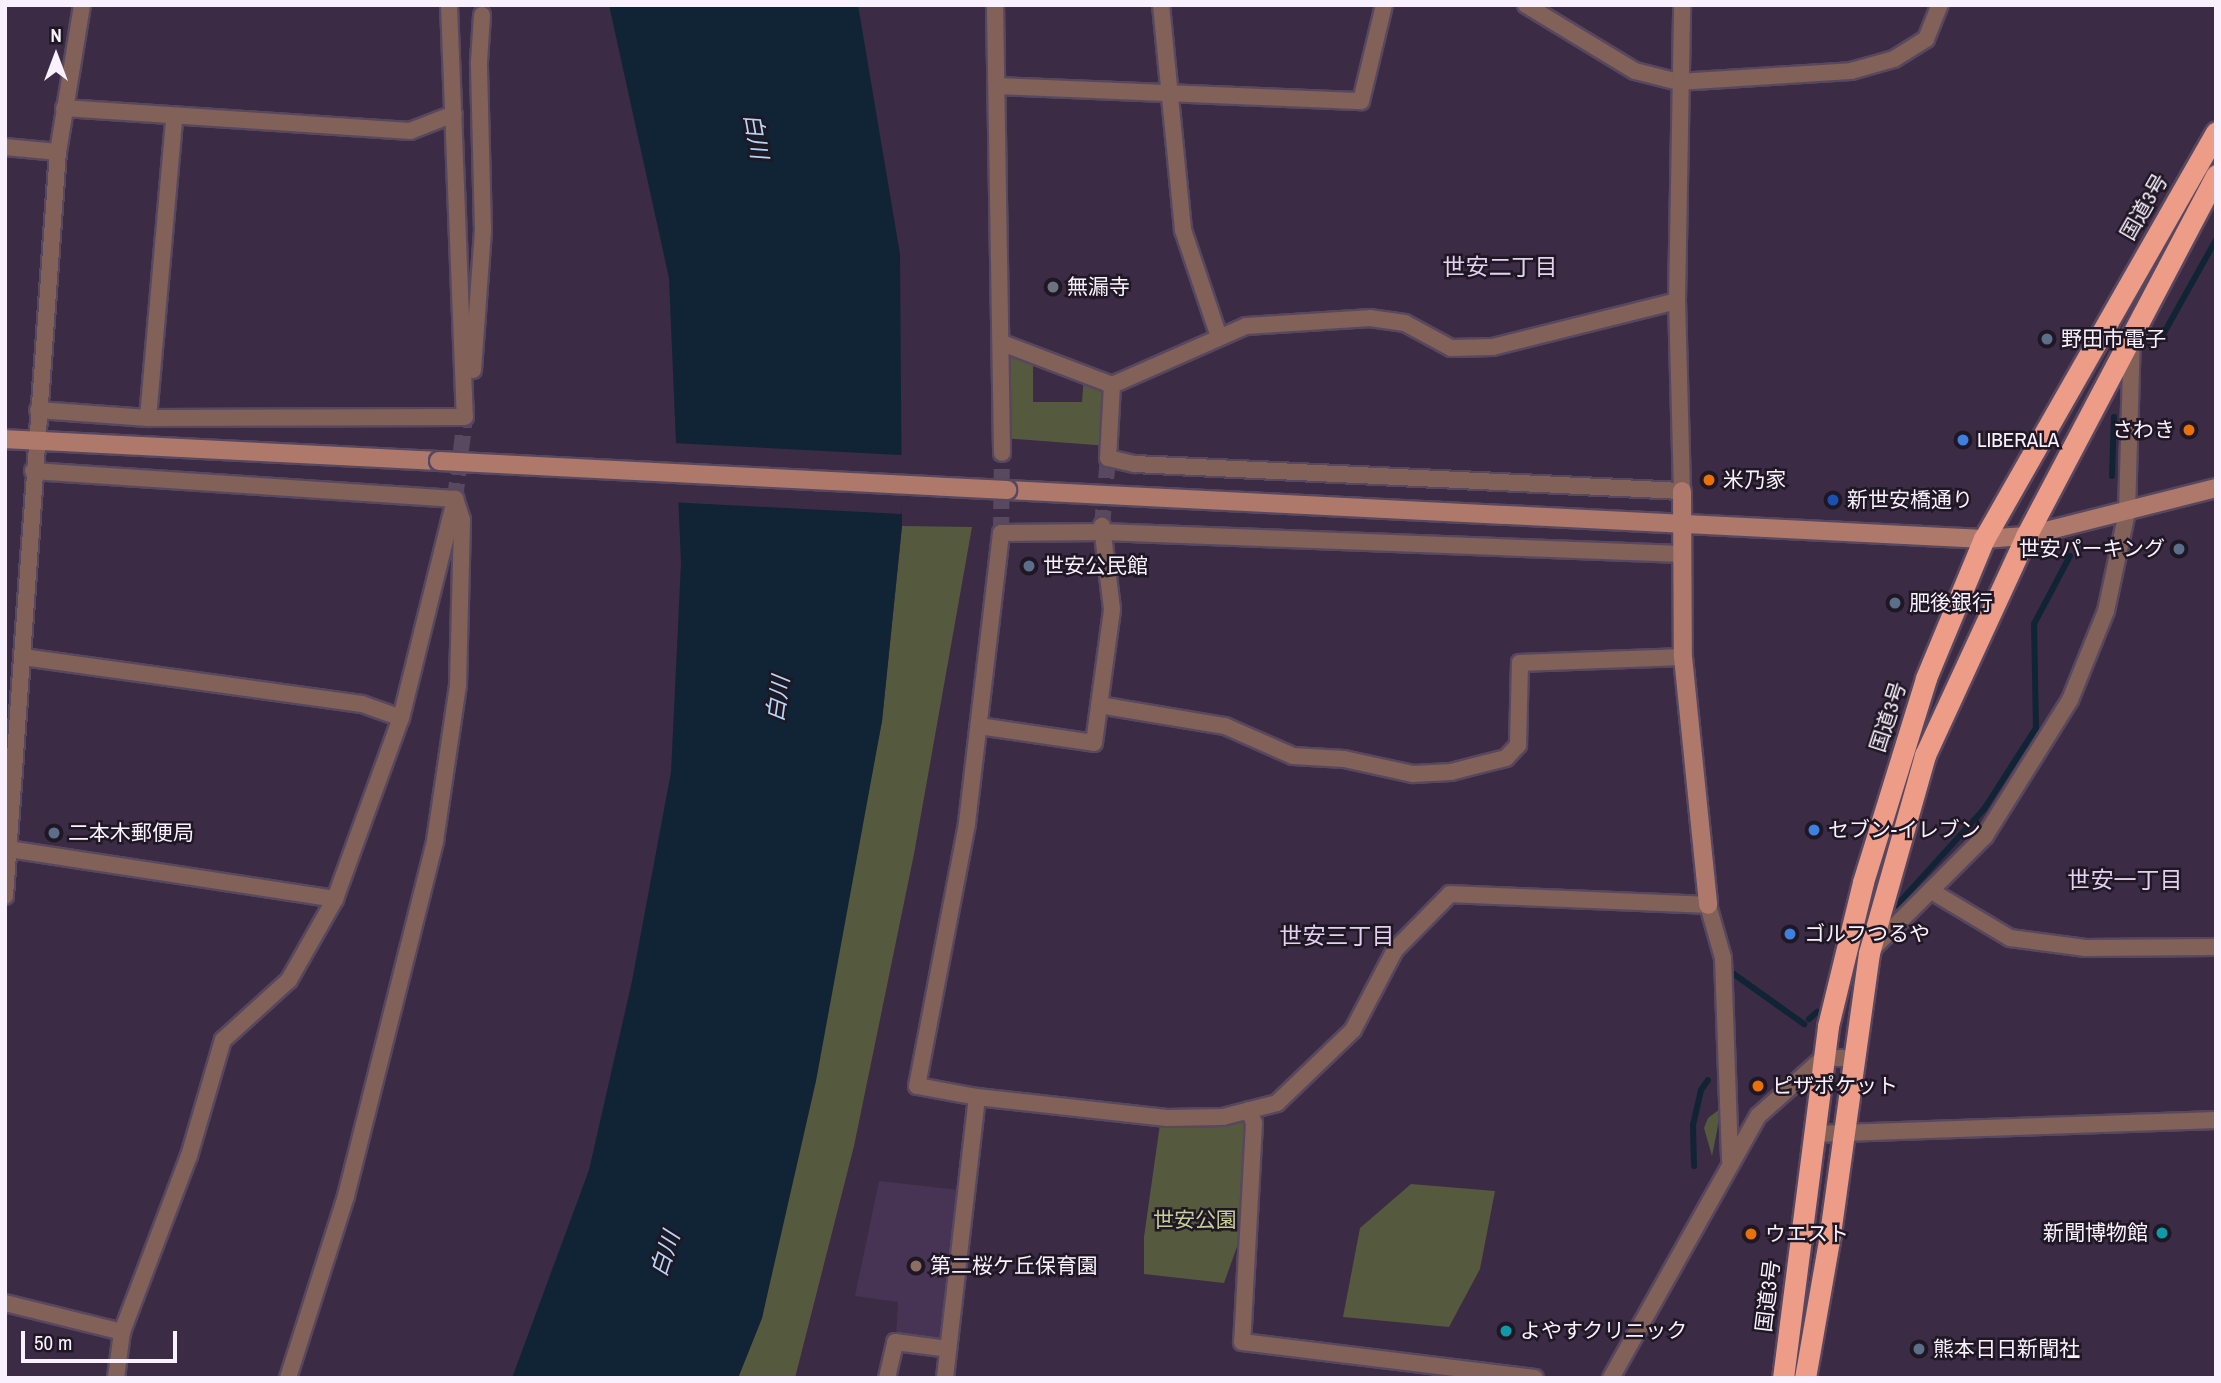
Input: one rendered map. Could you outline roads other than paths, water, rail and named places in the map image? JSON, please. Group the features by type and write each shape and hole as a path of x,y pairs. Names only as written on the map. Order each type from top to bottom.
{"highway":[{"name":"国道3号","path":"1783,1378 1823,1058 1849,936 1926,678 1984,539 2216,132"},
{"path":"1805,1378 1829,1241 1841,1136 1868,953 1925,755 2026,536 2216,175"}],"street":[{"path":"5,897 23,657 33,471 58,152 82,5"},
{"path":"449,5 465,417"},
{"path":"995,5 999,86 1002,453"},
{"path":"1161,5 1167,92 1183,230 1219,337"},
{"path":"999,86 1361,101 1384,5"},
{"path":"1526,5 1635,71 1678,82 1851,71 1883,62 1926,38 1940,5"},
{"path":"1682,5 1678,82 1676,301 1683,525 1683,657 1708,905 1723,958 1730,1161"},
{"path":"465,417 474,365 484,231 482,15"},
{"path":"64,108 174,118 410,131 454,114"},
{"path":"148,418 174,118"},
{"path":"5,146 58,152"},
{"path":"1002,343 1112,385 1246,326 1371,318 1405,323 1451,348 1493,347 1676,301"},
{"path":"1868,953 1933,892 1985,836 2070,700 2106,611 2127,512 2133,333"},
{"path":"1112,385 1108,458 1135,464 1682,491"},
{"path":"38,410 148,418 465,417"},
{"path":"5,439 1984,539 2026,536 2216,488"},
{"path":"33,471 455,499"},
{"path":"117,1378 122,1332 189,1156 223,1040 289,981 335,899 401,718 455,499"},
{"path":"288,1378 346,1196 435,841 458,685 462,520 455,499"},
{"path":"1682,554 1103,529 1001,533 967,823 917,1086 976,1097 1167,1118 1223,1117 1277,1103 1338,1046 1353,1030 1395,950 1450,894 1708,905"},
{"path":"979,726 1094,743 1112,609 1103,529"},
{"path":"23,657 362,704 401,718"},
{"path":"1100,705 1225,726 1293,756 1344,759 1413,774 1451,772 1506,758 1518,745 1522,724 1520,663 1683,657"},
{"path":"9,849 335,899"},
{"path":"1933,892 2010,938 2085,947 2216,947"},
{"path":"1611,1378 1730,1161 1758,1116 1823,1058 1853,1058"},
{"path":"945,1378 976,1097"},
{"path":"1249,1110 1254,1123 1242,1342 1535,1378"},
{"path":"1814,1133 1841,1136 2216,1120"},
{"path":"5,1303 122,1332"},
{"path":"887,1378 895,1342 948,1349"}],"water":[{"name":"白川","path":"609,5 858,5 900,254 902,526 882,721 816,1081 762,1318 738,1378 512,1378 589,1170 632,981 671,772 681,563 669,278"}],"waterway":[{"path":"2160,340 2216,240"},
{"path":"2112,476 2114,417"},
{"path":"1897,905 1984,809 2036,728 2034,624 2070,556"},
{"path":"1731,972 1804,1024"},
{"path":"1809,1019 1817,1012"},
{"path":"1694,1166 1693,1125 1701,1090 1708,1080"}],"tunnel":[{"path":"455,499 465,417"},
{"path":"1001,533 1002,453"},
{"path":"1102,526 1108,458"}],"place":[{"name":"無漏寺","path":"1053,287"},
{"name":"野田市電子","path":"2047,339"},
{"name":"さわき","path":"2189,430"},
{"name":"LIBERALA","path":"1963,440"},
{"name":"米乃家","path":"1709,480"},
{"name":"新世安橋通り","path":"1833,500"},
{"name":"世安パーキング","path":"2179,549"},
{"name":"世安公民館","path":"1029,566"},
{"name":"肥後銀行","path":"1895,603"},
{"name":"セブン-イレブン","path":"1814,830"},
{"name":"二本木郵便局","path":"54,833"},
{"name":"ゴルフつるや","path":"1790,934"},
{"name":"ピザポケット","path":"1758,1086"},
{"name":"新聞博物館","path":"2162,1233"},
{"name":"ウエスト","path":"1751,1234"},
{"name":"第二桜ケ丘保育園","path":"916,1266"},
{"name":"よやすクリニック","path":"1506,1331"},
{"name":"熊本日日新聞社","path":"1919,1349"}],"district":[{"name":"世安二丁目","path":"1500,267"},
{"name":"世安一丁目","path":"2125,880"},
{"name":"世安三丁目","path":"1337,936"}],"park label":[{"name":"世安公園","path":"1195,1220"}]}
